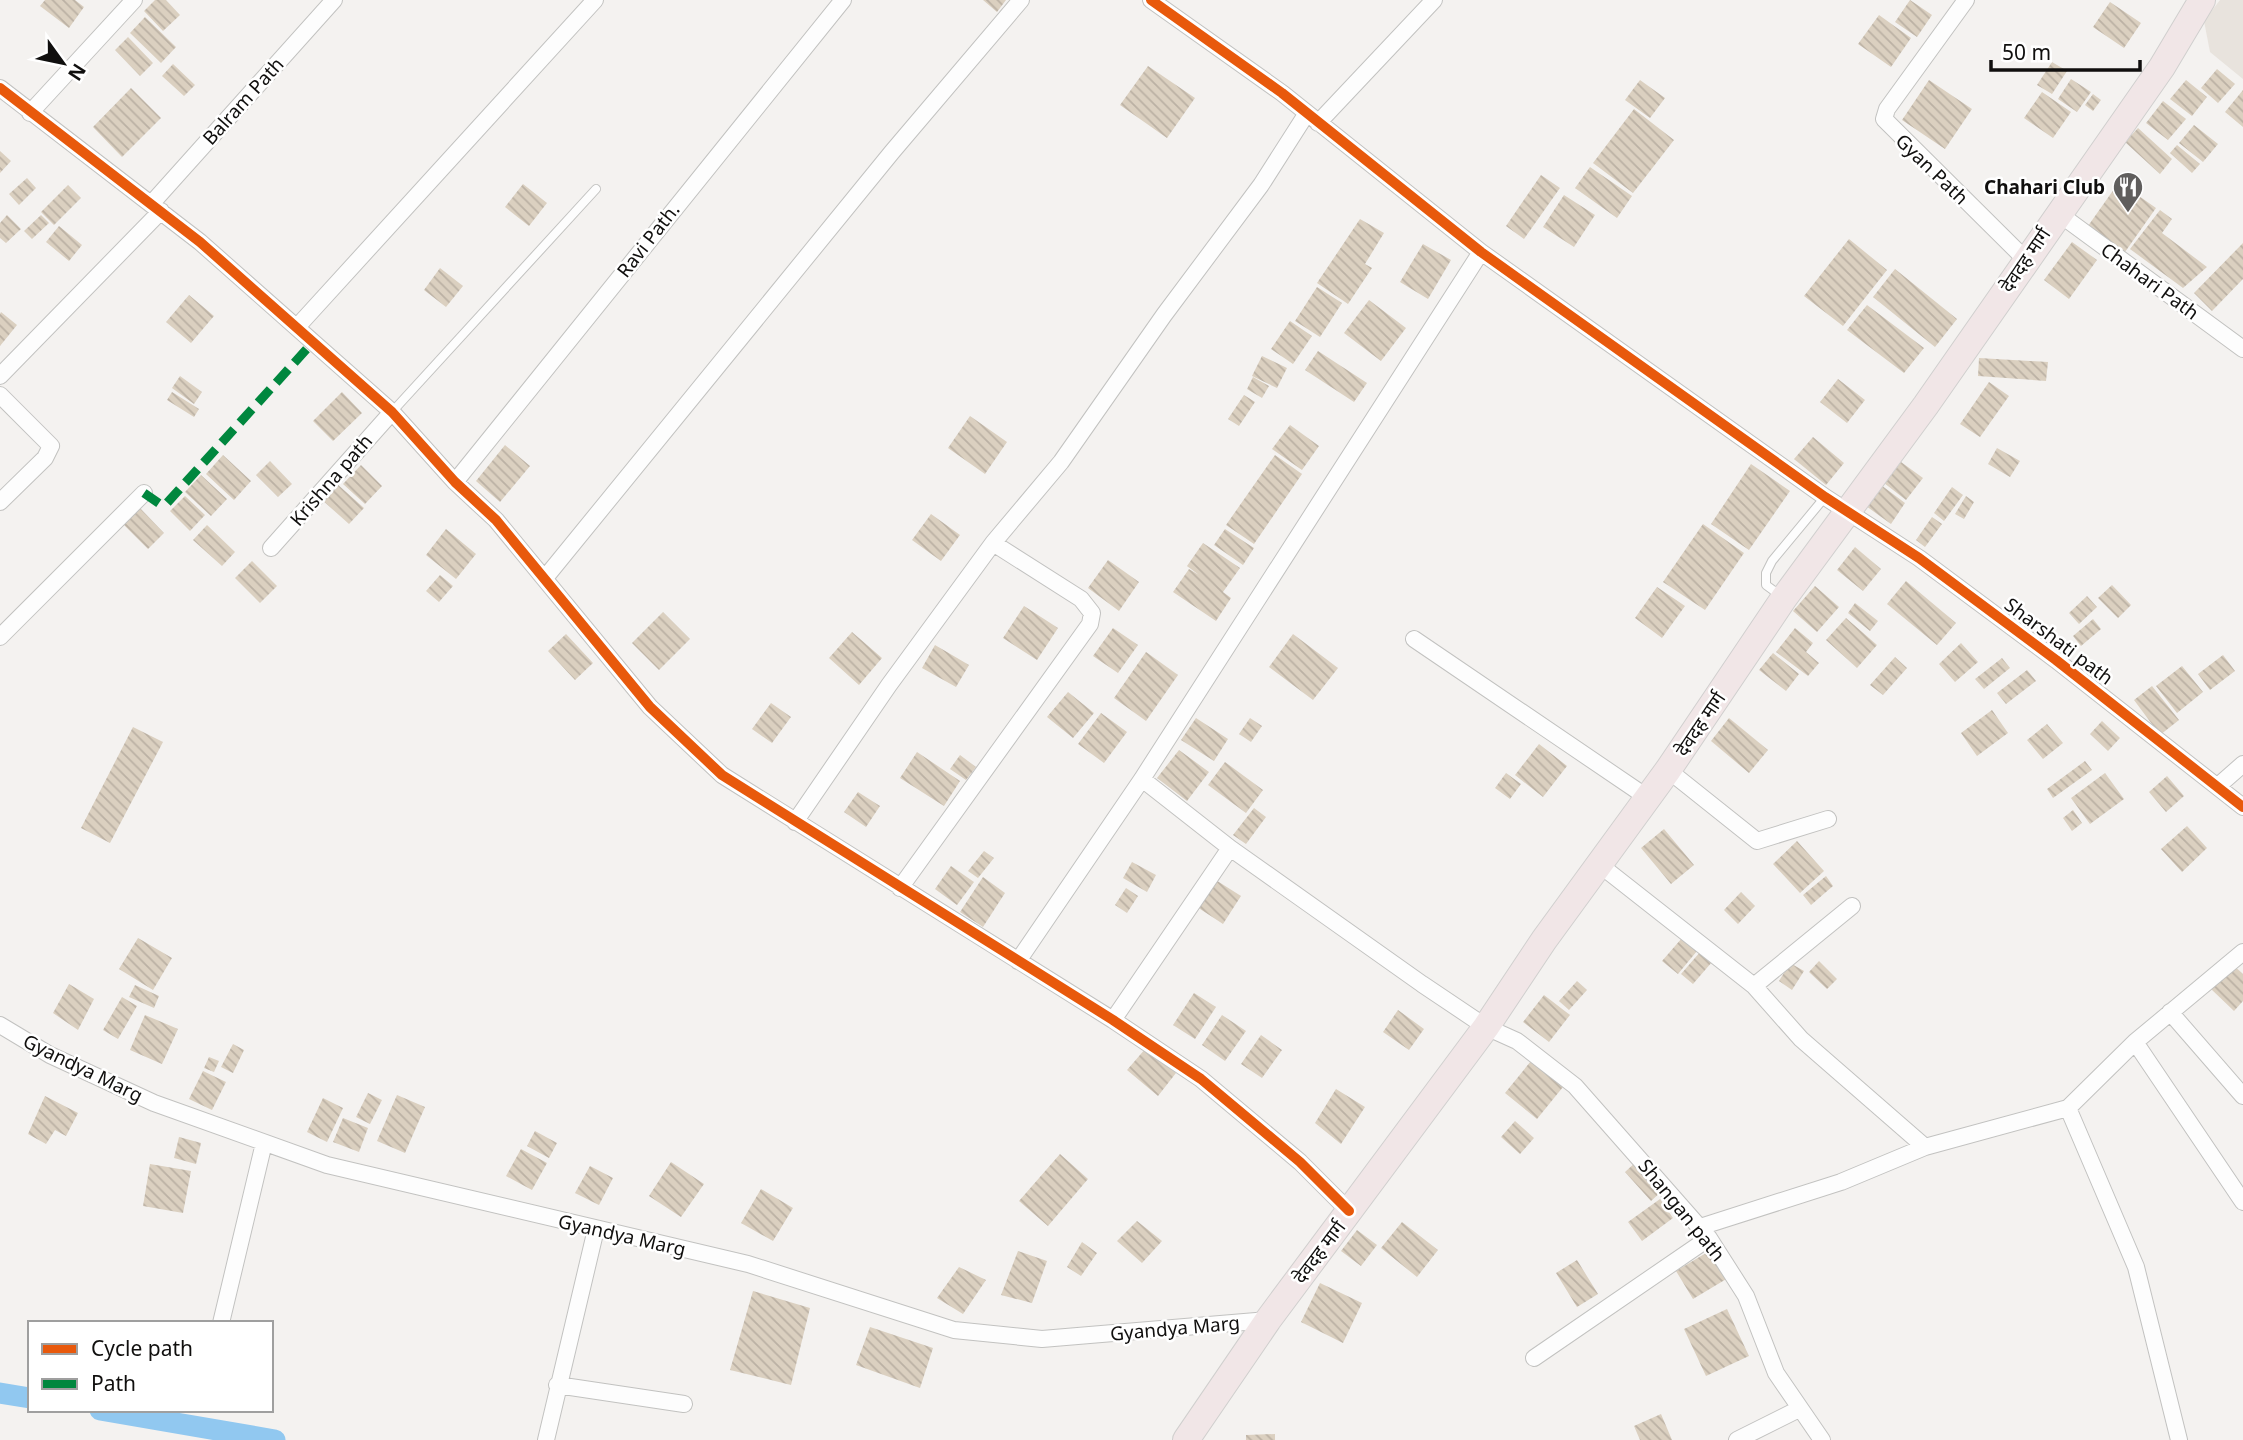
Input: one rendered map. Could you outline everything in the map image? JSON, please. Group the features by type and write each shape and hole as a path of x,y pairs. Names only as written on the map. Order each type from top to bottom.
{"main road":[{"name":"देवदह मार्ग","path":"1186,1440 1268,1320 1486,1027 1668,771 1784,598 1926,405 2057,213 2162,67 2202,0"}],"street":[{"path":"30,113 134,0"},
{"name":"Balram Path","path":"0,376 157,207 334,0"},
{"path":"297,327 595,0"},
{"name":"Ravi Path.","path":"455,482 843,0"},
{"path":"545,578 892,152 1021,0"},
{"name":"Sharshati path","path":"1151,0 1312,118 1481,252 1825,497 1919,558 2056,660 2243,807"},
{"path":"795,822 889,685 993,543 1061,462 1164,315 1312,118 1434,0"},
{"name":"Gyan Path","path":"1966,0 1887,109 1884,119 2026,260"},
{"path":"0,88 157,207 391,412 455,482 496,520 609,660 689,747 722,775 1113,1020 1210,1086 1300,1162 1349,1211"},
{"name":"Chahari Path","path":"2057,213 2243,349"},
{"path":"1018,961 1142,779 1481,252"},
{"path":"0,395 51,446 45,458 0,502"},
{"name":"Krishna path","path":"271,548 391,412"},
{"path":"0,637 144,493"},
{"path":"900,888 1090,624 1092,613 1082,599 993,543"},
{"path":"1414,639 1648,798"},
{"path":"2218,786 2243,764"},
{"path":"1668,771 1757,841 1828,819"},
{"name":"Shangan path","path":"1142,779 1230,848 1486,1027 1517,1041 1574,1086 1705,1232 1746,1296 1776,1373 1822,1440"},
{"path":"1113,1020 1230,848"},
{"path":"1600,865 1754,986 1801,1039 1925,1147"},
{"path":"1754,986 1852,906"},
{"path":"1534,1358 1705,1232 1841,1182 1925,1147 2068,1108 2135,1042 2242,954"},
{"path":"2170,1012 2243,1096"},
{"name":"Gyandya Marg","path":"0,1025 50,1055 154,1103 327,1165 748,1264 954,1330 1042,1339 1268,1320"},
{"path":"2135,1042 2243,1202"},
{"path":"2068,1108 2136,1267 2179,1440"},
{"path":"221,1321 264,1143"},
{"path":"546,1440 596,1229"},
{"path":"557,1385 684,1404"},
{"path":"1737,1440 1799,1409"}],"lane":[{"path":"391,412 596,189"},
{"path":"1784,598 1766,585 1766,573 1772,561 1825,497"}],"shaded area":[{"path":"2220,0 2243,0 2243,79 2210,52 2204,21"}],"building":[{"path":"45,0 75,0 84,7 69,28 40,6"},
{"path":"155,0 166,0 180,15 163,31 144,11"},
{"path":"983,0 1006,0 997,12"},
{"path":"1910,0 1932,15 1917,37 1895,22"},
{"path":"2110,2 2141,23 2124,48 2093,27"},
{"path":"1879,15 1911,38 1891,67 1858,44"},
{"path":"145,17 176,47 161,63 130,33"},
{"path":"128,37 153,63 140,76 115,50"},
{"path":"2052,62 2067,71 2052,94 2037,85"},
{"path":"173,64 195,85 184,96 162,76"},
{"path":"1148,66 1195,98 1167,138 1120,105"},
{"path":"2217,69 2235,84 2218,103 2201,88"},
{"path":"2071,79 2091,92 2077,112 2058,99"},
{"path":"1640,80 1665,98 1650,118 1625,100"},
{"path":"1929,80 1972,109 1945,149 1902,120"},
{"path":"2186,80 2207,97 2192,116 2170,99"},
{"path":"131,88 161,118 122,157 93,127"},
{"path":"2243,90 2243,127 2225,112"},
{"path":"2042,92 2071,112 2053,138 2024,118"},
{"path":"2093,94 2101,100 2093,111 2085,105"},
{"path":"2163,101 2186,119 2168,140 2146,123"},
{"path":"1634,109 1674,140 1633,193 1593,163"},
{"path":"2194,125 2218,144 2203,162 2179,143"},
{"path":"2138,128 2172,159 2160,174 2125,142"},
{"path":"2177,145 2200,164 2192,173 2170,153"},
{"path":"0,151 11,161 0,173"},
{"path":"1590,167 1632,196 1617,218 1575,188"},
{"path":"1541,175 1560,188 1524,239 1506,226"},
{"path":"27,178 36,188 19,205 9,194"},
{"path":"2119,182 2156,208 2125,252 2088,226"},
{"path":"523,184 547,203 529,226 505,207"},
{"path":"68,185 81,198 54,225 41,212"},
{"path":"1564,195 1595,215 1574,247 1543,227"},
{"path":"2160,210 2172,219 2162,233 2207,267 2183,288 2130,249"},
{"path":"7,215 21,229 6,243 0,238 0,223"},
{"path":"41,215 49,223 32,239 24,231"},
{"path":"1360,219 1384,233 1365,264 1372,268 1348,304 1317,283"},
{"path":"59,226 82,245 69,261 46,242"},
{"path":"1849,239 1887,270 1843,326 1804,296"},
{"path":"2072,242 2097,260 2069,299 2044,280"},
{"path":"2243,243 2243,279 2212,311 2194,293"},
{"path":"1423,244 1451,260 1428,299 1400,282"},
{"path":"440,268 463,286 446,307 424,290"},
{"path":"1895,269 1957,319 1935,347 1873,297"},
{"path":"1317,287 1342,303 1320,337 1295,321"},
{"path":"189,295 214,316 191,343 166,322"},
{"path":"1369,300 1406,328 1381,361 1344,333"},
{"path":"1867,305 1924,348 1904,373 1847,330"},
{"path":"1,312 17,325 0,346 0,314"},
{"path":"1290,321 1312,336 1293,364 1271,349"},
{"path":"1318,351 1367,383 1354,402 1305,370"},
{"path":"1262,356 1287,368 1277,388 1252,376"},
{"path":"1979,358 2048,362 2046,381 1978,376"},
{"path":"180,376 202,392 194,404 172,388"},
{"path":"1253,377 1269,386 1262,398 1247,389"},
{"path":"1838,379 1865,400 1847,423 1820,402"},
{"path":"1989,382 2009,396 1980,437 1960,424"},
{"path":"172,392 199,409 194,417 167,400"},
{"path":"342,392 362,413 333,441 313,421"},
{"path":"1244,395 1255,402 1239,426 1228,419"},
{"path":"970,416 1007,442 985,474 948,448"},
{"path":"1290,425 1319,446 1302,470 1272,449"},
{"path":"1813,437 1844,463 1826,485 1794,459"},
{"path":"505,445 530,466 500,502 476,481"},
{"path":"1997,448 2020,461 2010,477 1988,464"},
{"path":"223,455 251,481 234,500 206,474"},
{"path":"1275,455 1302,474 1254,544 1226,525"},
{"path":"270,461 292,484 278,497 256,475"},
{"path":"1901,462 1923,478 1906,500 1884,483"},
{"path":"1751,464 1790,491 1749,550 1711,524"},
{"path":"361,465 382,486 365,504 343,484"},
{"path":"201,475 227,499 211,516 185,492"},
{"path":"336,483 364,508 349,524 321,499"},
{"path":"1881,485 1905,503 1891,524 1866,506"},
{"path":"1952,487 1963,495 1944,521 1934,513"},
{"path":"185,496 205,515 190,531 170,511"},
{"path":"1966,496 1974,502 1964,519 1955,514"},
{"path":"138,506 164,533 148,549 121,522"},
{"path":"931,514 960,535 941,561 912,540"},
{"path":"1932,517 1942,524 1925,547 1916,540"},
{"path":"1703,524 1744,553 1705,610 1663,582"},
{"path":"207,525 235,552 222,566 193,540"},
{"path":"446,529 476,554 456,579 426,555"},
{"path":"1225,529 1254,548 1243,565 1214,545"},
{"path":"1203,543 1240,568 1223,592 1231,598 1216,621 1173,592 1189,569 1199,575 1187,566"},
{"path":"1855,547 1881,569 1863,591 1837,570"},
{"path":"1108,560 1139,582 1119,611 1088,588"},
{"path":"252,561 277,586 260,603 235,578"},
{"path":"440,575 453,586 439,602 426,591"},
{"path":"1906,581 1956,623 1937,645 1887,604"},
{"path":"2112,585 2131,605 2118,618 2098,598"},
{"path":"1815,586 1839,607 1817,632 1793,611"},
{"path":"1657,587 1685,606 1662,638 1635,618"},
{"path":"2087,596 2097,607 2079,624 2069,613"},
{"path":"1855,603 1878,621 1870,631 1848,613"},
{"path":"1024,606 1058,628 1037,660 1003,638"},
{"path":"663,612 690,639 659,670 632,643"},
{"path":"1846,618 1877,645 1857,668 1826,640"},
{"path":"2093,619 2101,629 2081,646 2073,636"},
{"path":"1113,628 1138,645 1118,673 1093,656"},
{"path":"1795,628 1813,643 1806,652 1819,663 1808,676 1776,652"},
{"path":"852,632 882,658 859,685 829,658"},
{"path":"566,634 593,663 575,680 548,651"},
{"path":"1293,634 1338,668 1313,700 1269,667"},
{"path":"1961,643 1978,662 1955,682 1939,664"},
{"path":"935,645 969,665 956,687 922,668"},
{"path":"1146,652 1178,675 1146,721 1114,698"},
{"path":"1773,653 1799,674 1786,691 1759,670"},
{"path":"2223,655 2235,671 2210,690 2198,674"},
{"path":"1895,657 1907,668 1883,695 1870,685"},
{"path":"2002,658 2010,668 1984,689 1975,679"},
{"path":"2182,666 2203,692 2177,713 2156,686"},
{"path":"2027,670 2036,681 2006,704 1997,693"},
{"path":"2152,686 2179,720 2160,735 2134,700"},
{"path":"1068,692 1094,713 1073,738 1047,717"},
{"path":"771,703 791,717 772,743 752,729"},
{"path":"1992,710 2008,733 1977,756 1961,733"},
{"path":"1101,713 1127,732 1104,763 1078,744"},
{"path":"1196,718 1228,739 1214,761 1181,740"},
{"path":"1250,718 1262,726 1251,742 1239,734"},
{"path":"1729,718 1768,750 1749,773 1711,741"},
{"path":"2102,721 2120,738 2108,751 2090,734"},
{"path":"2047,724 2063,743 2043,759 2027,740"},
{"path":"133,727 163,742 110,843 81,828"},
{"path":"1539,744 1567,766 1543,797 1515,775"},
{"path":"1179,750 1209,772 1187,801 1157,778"},
{"path":"917,752 960,781 944,806 900,778"},
{"path":"960,755 976,767 966,780 950,769"},
{"path":"2085,761 2092,770 2053,798 2047,789"},
{"path":"1225,762 1263,790 1246,813 1208,785"},
{"path":"1506,773 1521,784 1510,799 1495,788"},
{"path":"2105,773 2124,799 2090,824 2071,798"},
{"path":"2167,776 2184,796 2166,812 2149,792"},
{"path":"858,792 880,806 866,827 844,812"},
{"path":"1254,808 1266,817 1246,844 1233,835"},
{"path":"2073,810 2082,823 2072,831 2063,818"},
{"path":"2187,826 2207,848 2182,872 2161,849"},
{"path":"1664,829 1694,865 1671,884 1641,848"},
{"path":"1797,841 1824,871 1800,893 1773,864"},
{"path":"984,851 994,858 978,878 968,871"},
{"path":"1132,862 1156,875 1147,892 1123,878"},
{"path":"951,866 974,882 957,905 935,889"},
{"path":"1826,876 1833,886 1811,905 1803,895"},
{"path":"983,877 1005,893 983,927 960,912"},
{"path":"1211,877 1241,896 1223,924 1194,905"},
{"path":"1126,888 1138,896 1127,913 1115,905"},
{"path":"1741,892 1755,906 1738,924 1724,910"},
{"path":"138,938 172,958 153,990 119,969"},
{"path":"1682,938 1697,951 1678,974 1662,961"},
{"path":"1701,951 1712,962 1693,984 1681,974"},
{"path":"1819,961 1837,979 1827,989 1809,972"},
{"path":"1790,963 1804,971 1792,990 1779,981"},
{"path":"2233,965 2243,974 2243,1001 2234,1011 2211,989"},
{"path":"1577,981 1587,990 1569,1010 1559,1001"},
{"path":"69,984 94,999 78,1030 53,1013"},
{"path":"135,985 159,996 154,1008 129,997"},
{"path":"1194,993 1216,1007 1195,1039 1173,1025"},
{"path":"1544,995 1570,1015 1549,1042 1523,1022"},
{"path":"122,997 137,1006 118,1039 103,1030"},
{"path":"1398,1010 1424,1029 1409,1050 1383,1032"},
{"path":"145,1015 178,1029 162,1064 130,1050"},
{"path":"1222,1015 1246,1031 1225,1061 1202,1045"},
{"path":"1261,1035 1282,1050 1262,1078 1241,1064"},
{"path":"233,1044 244,1050 233,1073 221,1067"},
{"path":"1146,1048 1176,1073 1158,1096 1127,1070"},
{"path":"209,1057 219,1061 214,1072 204,1068"},
{"path":"1531,1061 1563,1087 1537,1119 1505,1093"},
{"path":"203,1071 226,1082 212,1110 189,1099"},
{"path":"1336,1089 1365,1107 1341,1144 1315,1123"},
{"path":"368,1093 382,1100 370,1124 356,1117"},
{"path":"397,1095 425,1107 405,1153 377,1141"},
{"path":"45,1096 78,1113 66,1136 55,1130 46,1144 28,1134"},
{"path":"323,1098 343,1108 327,1142 307,1132"},
{"path":"343,1118 368,1128 359,1152 333,1142"},
{"path":"1515,1121 1534,1138 1520,1154 1501,1137"},
{"path":"535,1131 557,1143 549,1158 527,1146"},
{"path":"179,1137 201,1143 196,1164 174,1158"},
{"path":"521,1149 547,1163 532,1190 506,1176"},
{"path":"1060,1154 1088,1179 1048,1226 1019,1201"},
{"path":"1637,1161 1663,1190 1651,1201 1625,1172"},
{"path":"671,1162 704,1184 681,1217 649,1196"},
{"path":"150,1164 191,1171 183,1213 143,1206"},
{"path":"590,1166 613,1178 599,1205 575,1193"},
{"path":"761,1189 793,1208 773,1241 741,1223"},
{"path":"1660,1199 1673,1218 1642,1241 1628,1222"},
{"path":"1137,1221 1162,1241 1142,1263 1117,1241"},
{"path":"1402,1222 1438,1250 1417,1277 1381,1248"},
{"path":"1357,1230 1377,1245 1361,1266 1341,1251"},
{"path":"1082,1242 1097,1253 1081,1276 1067,1267"},
{"path":"1711,1250 1728,1278 1693,1299 1676,1271"},
{"path":"1018,1251 1047,1261 1032,1303 1001,1295"},
{"path":"1577,1260 1598,1294 1577,1307 1556,1273"},
{"path":"959,1267 986,1280 963,1314 937,1298"},
{"path":"1320,1283 1362,1303 1343,1343 1301,1322"},
{"path":"753,1291 810,1308 791,1385 730,1370"},
{"path":"1727,1309 1749,1356 1706,1376 1684,1329"},
{"path":"870,1327 933,1348 920,1388 856,1365"},
{"path":"1661,1414 1672,1440 1640,1440 1634,1426"},
{"path":"1275,1434 1275,1440 1246,1440 1246,1435"}],"waterway":[{"path":"0,1393 28,1398"},
{"path":"112,1412 275,1440"}],"marked path":[{"path":"144,493 160,504 167,503 314,341"}],"cycle path":[{"path":"1151,0 1282,93 1481,252 1825,497 1919,558 2056,660 2243,807"},
{"path":"0,88 200,242 392,412 455,482 496,520 650,707 722,775 1113,1020 1201,1079 1300,1162 1349,1211"}],"place":[{"name":"Chahari Club","path":"2128,214"}]}
